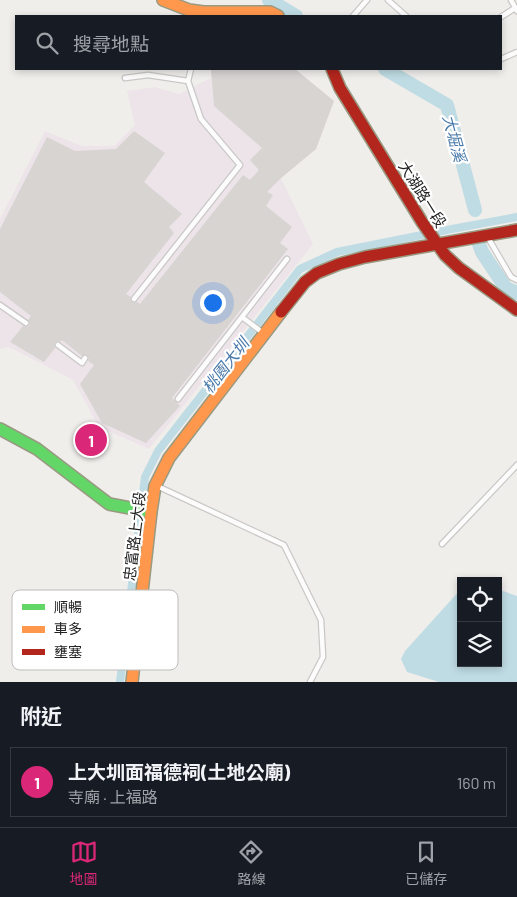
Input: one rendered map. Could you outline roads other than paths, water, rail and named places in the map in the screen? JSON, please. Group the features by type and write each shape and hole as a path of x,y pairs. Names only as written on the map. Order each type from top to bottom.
{"street":[{"path":"163,0 204,14 270,12 276,15"},
{"name":"大湖路一段","path":"332,70 340,88 422,222 445,255 459,268 517,310"},
{"name":"忠富路上大段","path":"141,590 148,512 155,486 169,458 263,333 305,282 317,273 364,257 434,240 487,236 517,230"},
{"path":"0,429 37,449 109,504 148,512"}],"lane":[{"path":"354,15 367,0"},
{"path":"388,0 405,15"},
{"path":"502,16 516,10 511,0"},
{"path":"502,59 517,52"},
{"path":"134,299 240,165 201,119 188,81 191,70"},
{"path":"125,78 148,75 188,81"},
{"path":"487,236 511,277 517,280"},
{"path":"178,399 287,259"},
{"path":"0,305 26,323"},
{"path":"242,317 263,333"},
{"path":"58,345 82,363 85,358"},
{"path":"442,544 517,465"},
{"path":"155,486 284,545 321,620 323,657 310,682"}],"water":[{"path":"502,590 517,596 517,682 439,682 407,672 401,659 405,651 457,593 457,667 502,667"}],"waterway":[{"name":"大堀溪","path":"269,0 294,15"},
{"name":"大堀溪","path":"387,70 447,105 475,210"},
{"name":"桃園大圳","path":"131,590 145,477 158,451 300,269 337,252 517,217"},
{"name":"大堀溪","path":"479,244 482,252 506,288 517,293"},
{"name":"桃園大圳","path":"120,682 121,670"}],"place":[{"name":"上大圳面福德祠(土地公廟)","path":"91,440"}]}
